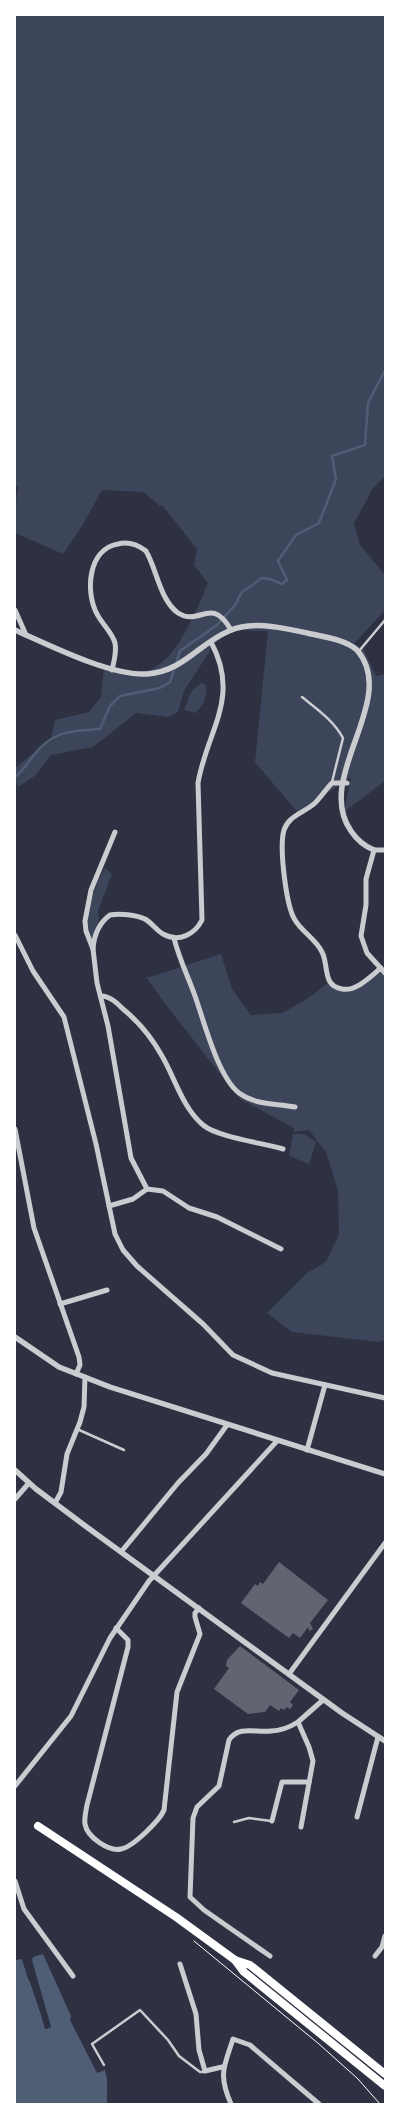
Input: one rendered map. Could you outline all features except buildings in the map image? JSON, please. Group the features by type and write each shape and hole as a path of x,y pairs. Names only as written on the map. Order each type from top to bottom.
{"highway":[{"path":"38,1826 176,1917 235,1960 244,1972 385,2086"},
{"path":"235,1960 250,1965 385,2074"}],"street":[{"path":"112,670 116,645 97,615 91,591 91,577 95,562 100,555 113,545 129,543 138,545 146,551 167,599 178,613 190,616 218,613 231,630"},
{"path":"15,610 26,635"},
{"path":"15,630 112,670 138,674 162,671 182,663 231,630 252,626 270,626 339,641 359,651 370,662 374,671"},
{"path":"93,949 95,935 102,921 115,914 142,918 163,934 174,938 190,934 196,930 202,920 198,784 200,769 224,696 222,671 218,654 212,642"},
{"path":"361,747 342,802 346,823 359,842 374,850 385,850"},
{"path":"347,783 332,783 313,804 293,816 285,829 282,858 291,911 298,925 322,951 327,976 332,984 342,989 353,988 383,970 367,953 361,936 366,905 366,879 374,850"},
{"path":"115,832 94,882 86,911 86,931 93,949 97,983 111,1042 131,1158 147,1188"},
{"path":"15,935 33,971 64,1017 117,1239 128,1256 203,1324 227,1350 242,1360 272,1374 385,1398"},
{"path":"174,938 178,958 195,994 208,1039 231,1084 240,1094 259,1102 295,1107"},
{"path":"101,996 112,1000 120,1006 151,1039 162,1056 187,1105 202,1124 218,1133 283,1149"},
{"path":"15,1129 34,1228 80,1362 76,1374"},
{"path":"109,1206 132,1198 147,1188 163,1191 189,1208 217,1217 281,1249"},
{"path":"60,1304 107,1290"},
{"path":"15,1337 49,1360 76,1374 148,1400 385,1474"},
{"path":"55,1504 61,1492 67,1454 77,1429 85,1399 85,1377"},
{"path":"307,1450 324,1385"},
{"path":"121,1552 178,1483 206,1454 227,1425"},
{"path":"15,1786 72,1716 116,1628 129,1608 155,1576 278,1441"},
{"path":"15,1470 55,1504 323,1700 385,1741"},
{"path":"15,1499 29,1483"},
{"path":"289,1674 385,1543"},
{"path":"116,1628 128,1640 128,1647 84,1823 88,1833 93,1838 117,1850 132,1844 157,1821 164,1810 177,1692 200,1634 195,1617 195,1613 199,1608"},
{"path":"270,1956 204,1910 190,1897 193,1818 198,1807 219,1786 229,1740 233,1735 243,1730 271,1732 282,1730 298,1722 323,1700"},
{"path":"298,1722 312,1757 302,1827"},
{"path":"357,1817 378,1737"},
{"path":"272,1821 282,1782 309,1782"},
{"path":"15,1881 24,1909 73,1976"},
{"path":"375,1956 382,1947 385,1936"},
{"path":"180,1964 196,2014 199,2050 206,2071 222,2067"},
{"path":"231,2104 227,2096 222,2067 233,2039 244,2041 256,2049 319,2104"}],"lane":[{"path":"359,651 385,620"},
{"path":"302,697 335,725 343,738 332,783"},
{"path":"77,1429 124,1450"},
{"path":"234,1822 249,1818 272,1821"},
{"path":"104,2065 92,2044 140,2010 168,2040 179,2056 200,2072 206,2071"}],"path":[{"path":"190,1937 319,2044 358,2079 380,2104"}],"shaded area":[{"path":"15,15 385,15 385,476 373,488 354,524 360,545 385,575 385,610 354,644 363,648 376,676 385,674 385,781 344,812 351,777 298,813 255,762 268,631 232,630 210,647 210,651 184,691 178,712 168,717 136,713 93,747 51,755 35,776 18,787 15,779 15,768 51,739 55,720 89,712 101,697 104,668 127,675 145,673 158,666 170,655 189,626 208,583 194,565 197,549 162,505 160,506 143,492 102,490 82,526 63,554 15,533 15,507 18,487 15,484"},
{"path":"201,683 205,684 206,688 203,704 195,713 184,710 192,690"},
{"path":"105,868 112,874 98,911 99,922 91,940 88,922 90,903"},
{"path":"221,954 232,989 251,1015 282,1013 304,1001 332,980 336,990 355,989 385,970 385,1340 379,1342 292,1332 267,1313 307,1273 326,1262 339,1234 338,1191 326,1152 309,1130 294,1132 294,1128 240,1099 146,977"},
{"path":"293,1134 304,1134 316,1142 309,1164 289,1156"},
{"path":"43,1954 71,2016 70,2020 97,2073 105,2070 107,2104 15,2104 15,1960 22,1959 46,2029 51,2027 31,1960 33,1957"}],"pier":[{"path":"33,1957 32,1960 51,2027 45,2029 32,1984 28,1979 22,1959 24,1959 31,1979 34,1982 47,2026 29,1961"}],"waterway":[{"path":"15,777 40,748 55,737 71,732 100,729 110,706 120,696 160,688 170,682 180,651 217,625 236,604 241,593 262,578 282,584 287,580 278,561 296,535 319,523 336,479 332,456 365,445 368,403 385,370"}]}
